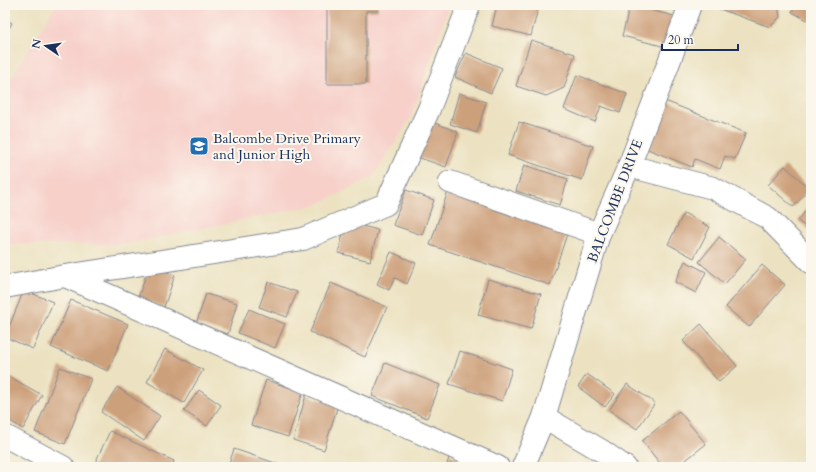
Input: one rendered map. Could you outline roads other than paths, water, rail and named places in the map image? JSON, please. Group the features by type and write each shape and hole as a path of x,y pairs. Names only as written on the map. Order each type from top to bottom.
{"street":[{"path":"5,287 65,276 303,239 386,204 429,108 469,5"},
{"name":"BALCOMBE DRIVE","path":"523,467 544,417 599,234 629,166 690,5"},
{"path":"629,166 713,188 768,218 811,262"},
{"path":"450,182 599,234"},
{"path":"65,276 498,467"},
{"path":"544,417 602,450 625,467"},
{"path":"5,436 63,467"}],"place":[{"name":"Balcombe Drive Primary and Junior High","path":"199,146"}]}
